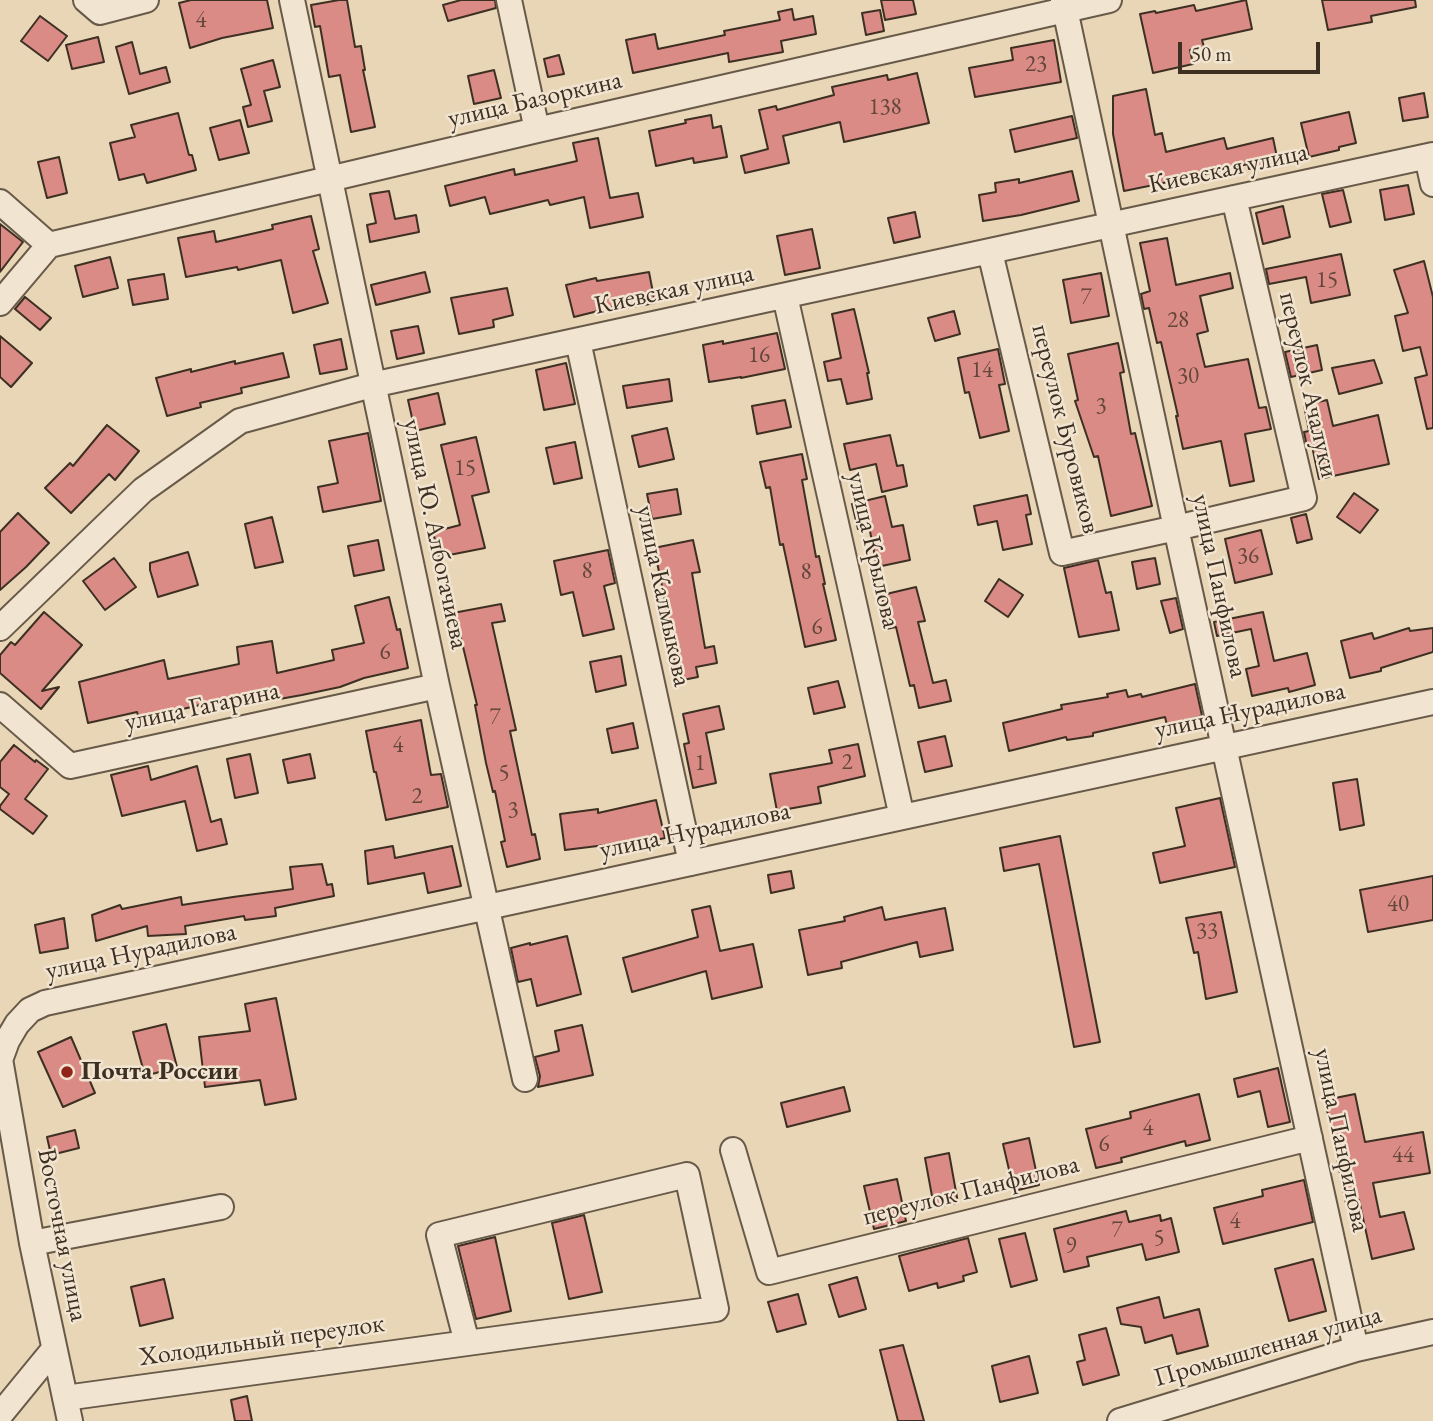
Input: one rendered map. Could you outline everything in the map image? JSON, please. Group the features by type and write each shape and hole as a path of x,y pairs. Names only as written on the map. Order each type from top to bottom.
{"street":[{"path":"86,0 100,12 146,0"},
{"name":"улица Ю. Албогачиева","path":"292,0 372,386 525,1079"},
{"path":"509,0 537,130"},
{"name":"улица Базоркина","path":"49,245 1064,5 1109,0"},
{"name":"улица Панфилова","path":"1064,5 1356,1349"},
{"path":"1430,156 1433,184"},
{"name":"Киевская улица","path":"0,628 143,490 240,421 372,386 1430,156"},
{"name":"переулок Ачалуки","path":"1176,528 1304,498 1234,198"},
{"path":"0,202 49,245 0,303"},
{"name":"переулок Буровиков","path":"990,251 1062,552 1176,528"},
{"name":"улица Крылова","path":"785,296 902,817"},
{"name":"улица Калмыкова","path":"578,341 691,863"},
{"name":"улица Гагарина","path":"0,705 69,766 437,686"},
{"name":"улица Нурадилова","path":"0,1060 11,1032 26,1014 44,1003 1433,702"},
{"path":"0,1014 26,1014"},
{"name":"Восточная улица","path":"0,1060 32,1243 68,1409"},
{"name":"переулок Панфилова","path":"733,1150 769,1272 1310,1138"},
{"name":"Холодильный переулок","path":"68,1409 467,1343 716,1309 687,1175 439,1235 467,1343"},
{"path":"32,1243 221,1208"},
{"name":"Промышленная улица","path":"1120,1421 1356,1349 1433,1332"},
{"path":"0,1415 54,1349"}],"building":[{"path":"191,0 267,0 273,28 222,38 190,48 179,3"},
{"path":"347,0 355,47 361,46 363,70 375,127 351,132 340,75 329,77 320,26 315,27 311,5"},
{"path":"461,0 495,0 496,8 448,21 443,5"},
{"path":"881,0 913,0 916,14 885,20"},
{"path":"1246,0 1252,29 1202,40 1204,47 1190,50 1193,64 1153,73 1140,14 1194,5 1196,11"},
{"path":"1322,0 1415,0 1416,7 1371,16 1372,22 1328,30"},
{"path":"792,9 794,20 813,16 816,34 781,41 783,52 729,62 728,53 633,73 626,40 655,34 658,49 725,35 724,31 780,20 778,12"},
{"path":"880,10 884,31 866,35 862,13"},
{"path":"40,16 67,36 48,61 21,41"},
{"path":"98,37 104,62 72,69 66,45"},
{"path":"1054,40 1061,82 975,97 969,68 1013,60 1011,48"},
{"path":"132,42 140,74 166,67 170,82 129,94 116,47"},
{"path":"559,55 564,74 548,77 544,59"},
{"path":"273,60 280,87 264,91 272,121 248,127 243,107 251,105 241,69"},
{"path":"494,70 501,98 474,104 468,76"},
{"path":"917,73 929,123 844,142 840,122 783,136 789,163 745,173 741,156 768,149 759,110 776,106 777,110 834,95 832,87 887,75 888,80"},
{"path":"1146,89 1155,135 1162,133 1166,152 1224,138 1227,149 1273,138 1278,162 1249,169 1248,164 1124,191 1113,134 1113,96"},
{"path":"1424,93 1428,117 1403,121 1399,98"},
{"path":"1349,112 1356,143 1309,157 1301,123"},
{"path":"178,113 189,155 192,155 196,170 147,183 144,174 119,180 110,143 135,137 131,125"},
{"path":"711,115 713,128 721,126 727,157 694,163 693,158 656,166 649,131"},
{"path":"1072,116 1077,138 1015,152 1010,130"},
{"path":"240,120 249,153 219,160 210,128"},
{"path":"598,138 610,198 638,193 643,217 590,228 584,197 550,205 548,200 490,214 485,197 450,206 445,186 514,169 515,175 577,161 573,143"},
{"path":"59,157 67,193 47,198 38,162"},
{"path":"1072,171 1079,201 983,221 979,195 996,192 995,183 1019,179 1019,183"},
{"path":"1408,185 1414,214 1385,220 1380,190"},
{"path":"1343,190 1351,222 1330,227 1322,194"},
{"path":"389,191 395,219 416,215 419,232 370,242 367,225 376,223 370,194"},
{"path":"1283,206 1290,237 1263,244 1256,213"},
{"path":"915,212 920,237 894,243 888,218"},
{"path":"311,216 319,249 313,251 328,303 293,313 281,260 238,270 237,267 186,277 178,238 214,231 216,242 273,229 272,225"},
{"path":"0,224 23,242 0,272"},
{"path":"812,229 820,268 785,275 777,236"},
{"path":"1167,238 1176,285 1230,273 1233,288 1200,296 1208,331 1197,334 1205,367 1248,359 1259,408 1266,407 1271,429 1245,434 1254,481 1230,486 1221,441 1183,449 1161,342 1157,343 1149,308 1144,309 1141,294 1150,291 1140,243"},
{"path":"1341,254 1350,295 1311,303 1306,277 1269,284 1266,269"},
{"path":"110,257 118,288 83,297 75,266"},
{"path":"1424,261 1433,297 1433,428 1427,429 1415,378 1427,375 1420,347 1403,351 1395,316 1408,313 1394,270"},
{"path":"425,272 430,292 376,305 371,285"},
{"path":"649,272 655,303 622,309 622,305 574,317 566,285 596,278 597,281"},
{"path":"1101,273 1109,316 1071,323 1063,280"},
{"path":"164,274 168,299 133,305 128,280"},
{"path":"507,288 513,315 493,320 494,327 459,334 451,298"},
{"path":"25,297 51,318 40,330 15,309"},
{"path":"854,309 869,373 872,399 847,404 841,379 828,381 824,362 841,358 832,314"},
{"path":"954,311 960,334 935,341 928,318"},
{"path":"418,326 424,353 397,359 391,331"},
{"path":"777,333 785,369 709,382 703,345 723,341 723,344"},
{"path":"0,336 32,363 11,387 0,377"},
{"path":"341,339 347,369 320,374 314,345"},
{"path":"1118,343 1124,372 1120,373 1131,434 1135,433 1152,506 1111,516 1098,456 1094,457 1075,401 1078,400 1068,354"},
{"path":"1317,345 1322,370 1291,377 1285,352"},
{"path":"998,349 1005,384 999,385 1009,431 980,438 969,392 965,393 958,358"},
{"path":"283,353 289,377 241,388 242,393 200,403 201,407 167,416 156,378"},
{"path":"1374,360 1382,383 1339,394 1332,368"},
{"path":"566,363 575,404 544,410 536,370"},
{"path":"669,379 672,401 627,408 623,386"},
{"path":"438,393 445,424 415,431 408,400"},
{"path":"785,400 791,427 757,434 752,406"},
{"path":"1327,400 1333,426 1378,415 1389,464 1319,479 1312,446 1307,447 1304,432 1309,431 1304,405"},
{"path":"107,425 139,451 115,480 109,474 71,513 45,488 70,463 73,466"},
{"path":"667,428 674,459 639,467 632,436"},
{"path":"368,433 381,501 323,512 318,487 338,483 329,441"},
{"path":"890,435 897,466 903,465 907,486 882,492 876,464 850,470 844,444"},
{"path":"476,437 489,492 472,496 485,548 439,557 433,532 460,525 441,445"},
{"path":"575,442 582,478 554,484 546,448"},
{"path":"802,454 807,479 802,480 816,557 819,556 836,640 805,647 783,544 780,545 770,487 766,488 760,462"},
{"path":"677,489 681,514 652,519 647,494"},
{"path":"1354,493 1378,510 1360,533 1337,517"},
{"path":"1027,495 1031,514 1026,515 1032,544 1003,550 997,521 978,525 974,506"},
{"path":"885,496 892,527 903,525 910,560 877,567 869,526 858,529 852,504"},
{"path":"18,513 49,543 0,590 0,532"},
{"path":"1306,514 1312,539 1297,543 1291,518"},
{"path":"272,517 283,562 255,568 245,524"},
{"path":"1261,530 1272,574 1235,583 1225,539"},
{"path":"378,540 384,570 354,576 348,546"},
{"path":"693,540 700,572 692,573 705,648 714,646 717,663 696,667 698,677 678,681 654,548"},
{"path":"608,550 615,583 604,586 614,629 583,636 573,592 561,595 554,561"},
{"path":"188,552 198,585 158,597 150,563"},
{"path":"114,558 136,587 105,610 83,581"},
{"path":"1155,558 1160,584 1137,589 1132,562"},
{"path":"1098,560 1106,593 1111,592 1119,630 1079,637 1064,568"},
{"path":"999,579 1023,595 1008,617 985,601"},
{"path":"916,587 925,621 918,622 933,683 946,680 951,701 919,708 914,685 910,686 896,627 886,629 882,595"},
{"path":"389,597 397,630 400,629 408,668 364,678 340,687 246,705 244,695 139,719 137,712 88,723 79,682 164,660 168,679 239,664 237,647 272,641 277,673 334,660 332,650 364,643 355,606"},
{"path":"1176,598 1183,629 1170,633 1161,601"},
{"path":"501,604 505,621 492,623 516,730 510,731 532,835 535,834 540,859 507,867 501,842 505,841 495,791 493,792 486,763 477,705 453,613"},
{"path":"44,612 82,645 42,691 59,687 41,709 0,673 0,655 11,642 15,645"},
{"path":"1263,612 1274,661 1307,653 1315,685 1289,692 1288,688 1252,696 1246,669 1259,666 1251,629 1217,636 1214,622"},
{"path":"1409,628 1410,631 1433,628 1433,652 1381,668 1381,671 1350,678 1341,641 1372,633 1374,639"},
{"path":"621,656 626,685 596,692 590,662"},
{"path":"838,681 845,707 814,714 808,688"},
{"path":"1195,684 1202,716 1167,725 1165,717 1093,733 1093,736 1067,740 1066,737 1009,751 1003,723 1062,709 1061,705 1108,697 1107,694 1126,690 1128,697 1141,694 1142,697"},
{"path":"719,706 724,729 706,733 716,783 693,788 684,744 689,743 683,714"},
{"path":"421,720 431,775 441,774 448,807 386,820 366,731"},
{"path":"633,723 638,748 612,753 607,729"},
{"path":"945,736 952,766 925,772 918,742"},
{"path":"858,744 865,776 818,787 821,803 777,811 770,774 832,763 829,750"},
{"path":"14,745 48,769 25,799 47,816 33,834 0,809 9,794 0,787 0,762"},
{"path":"250,754 258,793 235,798 227,759"},
{"path":"310,754 315,778 288,783 283,760"},
{"path":"148,766 151,780 197,766 211,822 221,819 227,844 197,851 185,801 122,816 111,775"},
{"path":"1357,779 1364,825 1340,830 1333,783"},
{"path":"1220,798 1235,867 1160,883 1153,853 1185,846 1176,808"},
{"path":"656,800 665,838 623,847 622,843 565,850 560,814 598,809 598,813"},
{"path":"1060,836 1100,1042 1074,1047 1039,864 1004,871 1000,848"},
{"path":"393,846 395,858 452,846 461,886 428,893 424,873 368,884 365,851"},
{"path":"322,864 327,885 332,884 334,896 275,908 276,916 245,920 244,916 185,926 186,934 148,936 147,926 96,941 92,915 120,905 122,909 181,897 182,905 293,889 290,867"},
{"path":"791,871 794,888 771,893 768,875"},
{"path":"1433,876 1433,920 1368,932 1360,890"},
{"path":"710,906 720,951 753,944 762,987 712,999 706,971 632,992 623,958 698,937 692,910"},
{"path":"882,907 885,920 945,908 953,950 920,957 917,942 841,962 842,968 808,975 799,930 845,921 844,917"},
{"path":"1221,912 1237,992 1206,999 1198,952 1194,953 1186,918"},
{"path":"64,918 68,948 40,953 35,925"},
{"path":"567,936 581,994 537,1006 531,979 518,982 511,948"},
{"path":"276,998 296,1099 265,1105 260,1080 205,1087 199,1037 250,1031 245,1004"},
{"path":"166,1024 177,1067 145,1076 133,1032"},
{"path":"582,1025 593,1075 538,1087 540,1076 535,1057 559,1051 555,1031"},
{"name":"Почта России","path":"71,1037 95,1093 63,1107 38,1052"},
{"path":"1278,1068 1290,1122 1268,1127 1260,1091 1238,1097 1234,1079"},
{"path":"844,1087 850,1111 787,1127 781,1103"},
{"path":"1199,1094 1210,1140 1186,1146 1185,1141 1121,1158 1122,1162 1096,1168 1086,1129 1131,1118 1130,1112"},
{"path":"1355,1094 1365,1142 1423,1132 1430,1173 1373,1183 1380,1217 1404,1212 1414,1249 1372,1259 1359,1200 1346,1203 1325,1100"},
{"path":"75,1130 79,1148 51,1155 47,1137"},
{"path":"1029,1138 1039,1185 1014,1191 1003,1144"},
{"path":"949,1153 958,1203 934,1207 925,1158"},
{"path":"897,1179 906,1221 874,1229 864,1186"},
{"path":"1304,1180 1313,1222 1223,1244 1214,1208 1263,1196 1262,1190"},
{"path":"1126,1211 1129,1222 1160,1215 1161,1221 1171,1218 1179,1252 1146,1260 1142,1244 1087,1257 1089,1266 1064,1272 1054,1229"},
{"path":"584,1215 602,1292 569,1299 552,1223"},
{"path":"1025,1233 1037,1280 1011,1287 999,1239"},
{"path":"495,1237 511,1311 476,1319 458,1246"},
{"path":"968,1238 977,1272 963,1276 964,1281 938,1288 937,1283 909,1291 899,1256"},
{"path":"1313,1259 1326,1311 1289,1321 1275,1269"},
{"path":"857,1277 866,1309 839,1317 829,1285"},
{"path":"164,1279 173,1318 140,1326 131,1287"},
{"path":"798,1294 806,1324 777,1332 768,1302"},
{"path":"1159,1297 1164,1318 1199,1309 1208,1346 1177,1354 1172,1335 1145,1343 1141,1327 1121,1324 1117,1308"},
{"path":"1106,1328 1119,1375 1083,1385 1077,1362 1085,1360 1079,1335"},
{"path":"903,1345 924,1421 898,1421 880,1350"},
{"path":"1029,1356 1038,1393 1000,1402 992,1366"},
{"path":"247,1396 252,1421 235,1421 231,1400"}],"place":[{"name":"Почта России","path":"67,1072"}]}
